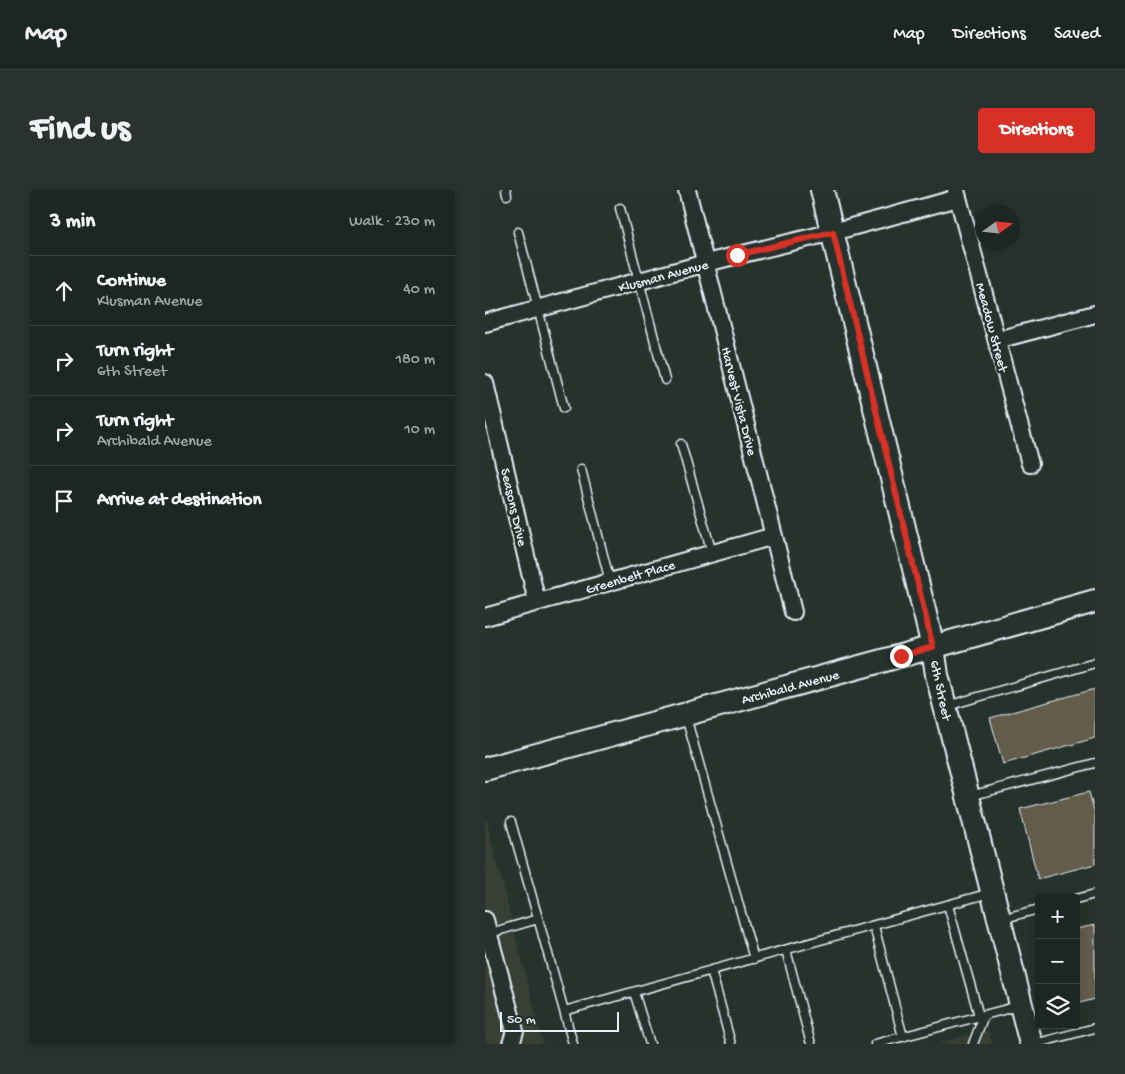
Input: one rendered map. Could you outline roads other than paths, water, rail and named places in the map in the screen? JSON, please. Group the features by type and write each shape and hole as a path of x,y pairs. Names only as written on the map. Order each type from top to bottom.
{"main road":[{"name":"6th Street","path":"823,190 933,647 937,675 1031,1044"},
{"name":"Archibald Avenue","path":"486,766 686,715 1095,601"}],"street":[{"name":"Harvest Vista Drive","path":"687,190 793,612"},
{"name":"Klusman Avenue","path":"485,323 706,263 833,232 957,194"},
{"name":"Meadow Street","path":"957,194 1030,464"},
{"path":"997,340 1095,314"},
{"name":"Seasons Drive","path":"485,383 537,602"},
{"name":"Greenbelt Place","path":"485,617 774,536"},
{"path":"486,929 515,1032 511,1044"}],"lane":[{"path":"620,208 665,380"},
{"path":"518,232 564,408"},
{"path":"681,444 712,553"},
{"path":"581,469 610,582"},
{"path":"945,707 1095,664"},
{"path":"686,715 754,959"},
{"path":"968,797 1095,763"},
{"path":"511,822 573,1044"},
{"path":"564,1011 992,892"},
{"path":"1080,898 1095,894"},
{"path":"948,905 981,1016 973,1044"},
{"path":"999,920 1035,910"},
{"path":"486,929 538,919"},
{"path":"874,926 903,1037"},
{"path":"786,950 811,1044"},
{"path":"711,970 731,1044"},
{"path":"634,992 650,1044"},
{"path":"875,1044 1021,1005"},
{"path":"1034,1044 1095,1028"}]}
